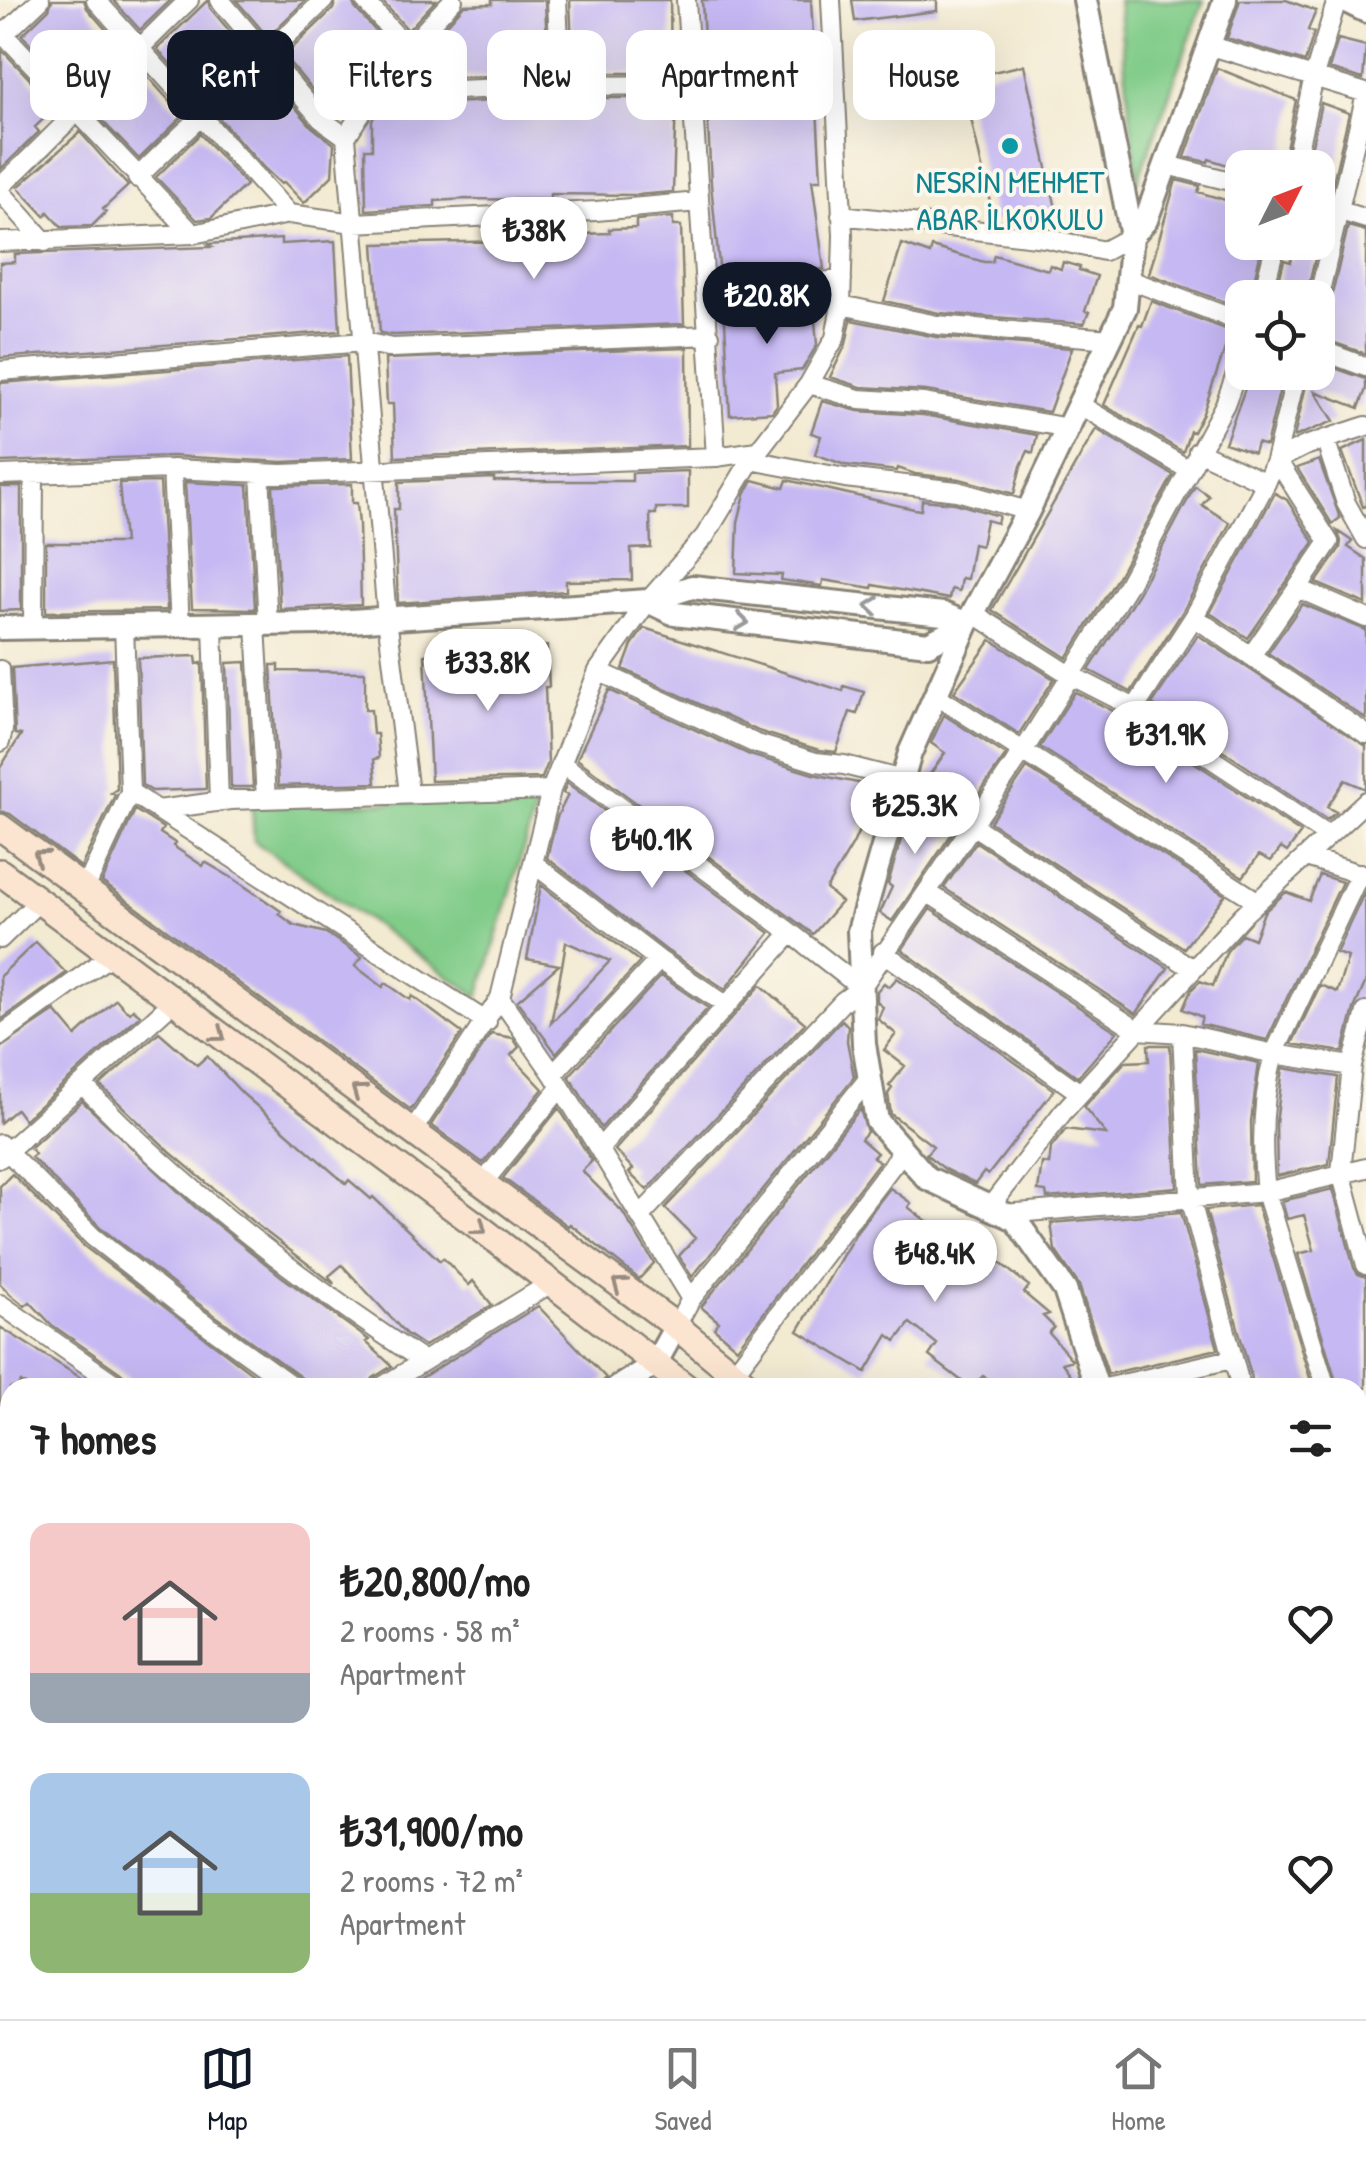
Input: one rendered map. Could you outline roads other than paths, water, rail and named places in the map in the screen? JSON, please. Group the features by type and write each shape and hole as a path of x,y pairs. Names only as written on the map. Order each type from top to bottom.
{"main road":[{"path":"0,827 413,1130 740,1378"},
{"path":"0,872 674,1378"}],"street":[{"path":"30,64 1,34 40,0"},
{"path":"96,0 124,30"},
{"path":"147,40 190,0"},
{"path":"220,0 246,30"},
{"path":"293,30 324,0"},
{"path":"364,0 391,30"},
{"path":"425,30 453,0"},
{"path":"557,0 558,30"},
{"path":"686,0 688,30"},
{"path":"413,1130 500,998 551,790 598,671 648,601 706,536 754,455 809,384 835,338 842,280 831,0"},
{"path":"1085,0 1132,236 1125,308 1028,512 970,619 910,753 859,931 869,1078 877,1121 926,1178 1015,1219 1064,1290 1094,1378"},
{"path":"841,215 1045,238 1104,251 1132,236 1146,220 1225,0"},
{"path":"1298,150 1314,76 1340,0 1366,11"},
{"path":"1208,45 1366,94 1322,280"},
{"path":"147,55 167,76"},
{"path":"294,86 321,119 346,137"},
{"path":"45,242 0,189 72,120"},
{"path":"84,120 193,234"},
{"path":"137,178 194,120"},
{"path":"207,120 289,214"},
{"path":"356,120 346,137 387,618 409,792"},
{"path":"695,120 716,457"},
{"path":"1167,165 1225,180"},
{"path":"0,242 193,234 289,214 354,223 699,202"},
{"path":"1335,209 1366,219"},
{"path":"704,292 842,280"},
{"path":"1130,280 1225,316"},
{"path":"841,305 937,326 1110,339"},
{"path":"0,370 364,342 392,348 710,336"},
{"path":"1335,355 1366,367"},
{"path":"809,384 859,399 924,403 1069,428"},
{"path":"640,1216 843,1000 861,988 1024,750 1128,586 1229,390"},
{"path":"1135,708 1194,618 1266,483 1276,460 1292,390"},
{"path":"1080,404 1189,470"},
{"path":"1276,460 1366,426"},
{"path":"1325,440 1346,503 1366,539"},
{"path":"1198,451 1266,483"},
{"path":"0,476 172,469 260,473 754,455 845,478 956,491 1028,512"},
{"path":"1251,656 1329,542 1276,460"},
{"path":"172,469 180,626"},
{"path":"260,473 266,799"},
{"path":"33,628 34,474"},
{"path":"1297,588 1366,618"},
{"path":"0,628 262,625 648,601 675,614 928,644 970,619"},
{"path":"1194,618 1366,734"},
{"path":"970,619 1135,708 1328,836"},
{"path":"85,889 130,792 124,626"},
{"path":"213,626 219,802"},
{"path":"0,670 0,742"},
{"path":"598,671 754,743 816,762 902,780 1193,969"},
{"path":"937,696 1258,901"},
{"path":"560,763 861,988"},
{"path":"158,810 266,799 551,790"},
{"path":"130,792 487,1022"},
{"path":"997,1211 1080,1093 1258,901 1366,802"},
{"path":"1306,856 1363,874 1274,1054 1266,1082 1266,1192 1323,1378"},
{"path":"533,863 658,960 726,1005"},
{"path":"927,892 1137,1030 1182,1033 1274,1054 1352,1066"},
{"path":"0,939 38,901"},
{"path":"599,1149 791,932"},
{"path":"883,952 1080,1093"},
{"path":"0,1036 111,955"},
{"path":"482,1184 557,1081 658,960"},
{"path":"500,998 557,1081 691,1299"},
{"path":"174,1001 2,1151 93,1237 281,1378"},
{"path":"1366,1012 1352,1066 1341,1172 1366,1265"},
{"path":"1182,1033 1190,1197 1238,1378"},
{"path":"633,1378 656,1364 691,1299 869,1078"},
{"path":"82,1084 142,1147 264,1249 423,1361"},
{"path":"743,1378 904,1152"},
{"path":"997,1211 1266,1192 1366,1168"},
{"path":"396,1378 551,1283"},
{"path":"0,1304 106,1378"},
{"path":"1149,1378 1232,1359"}],"place":[{"name":"NESRİN MEHMET ABAR İLKOKULU","path":"1010,146"}]}
